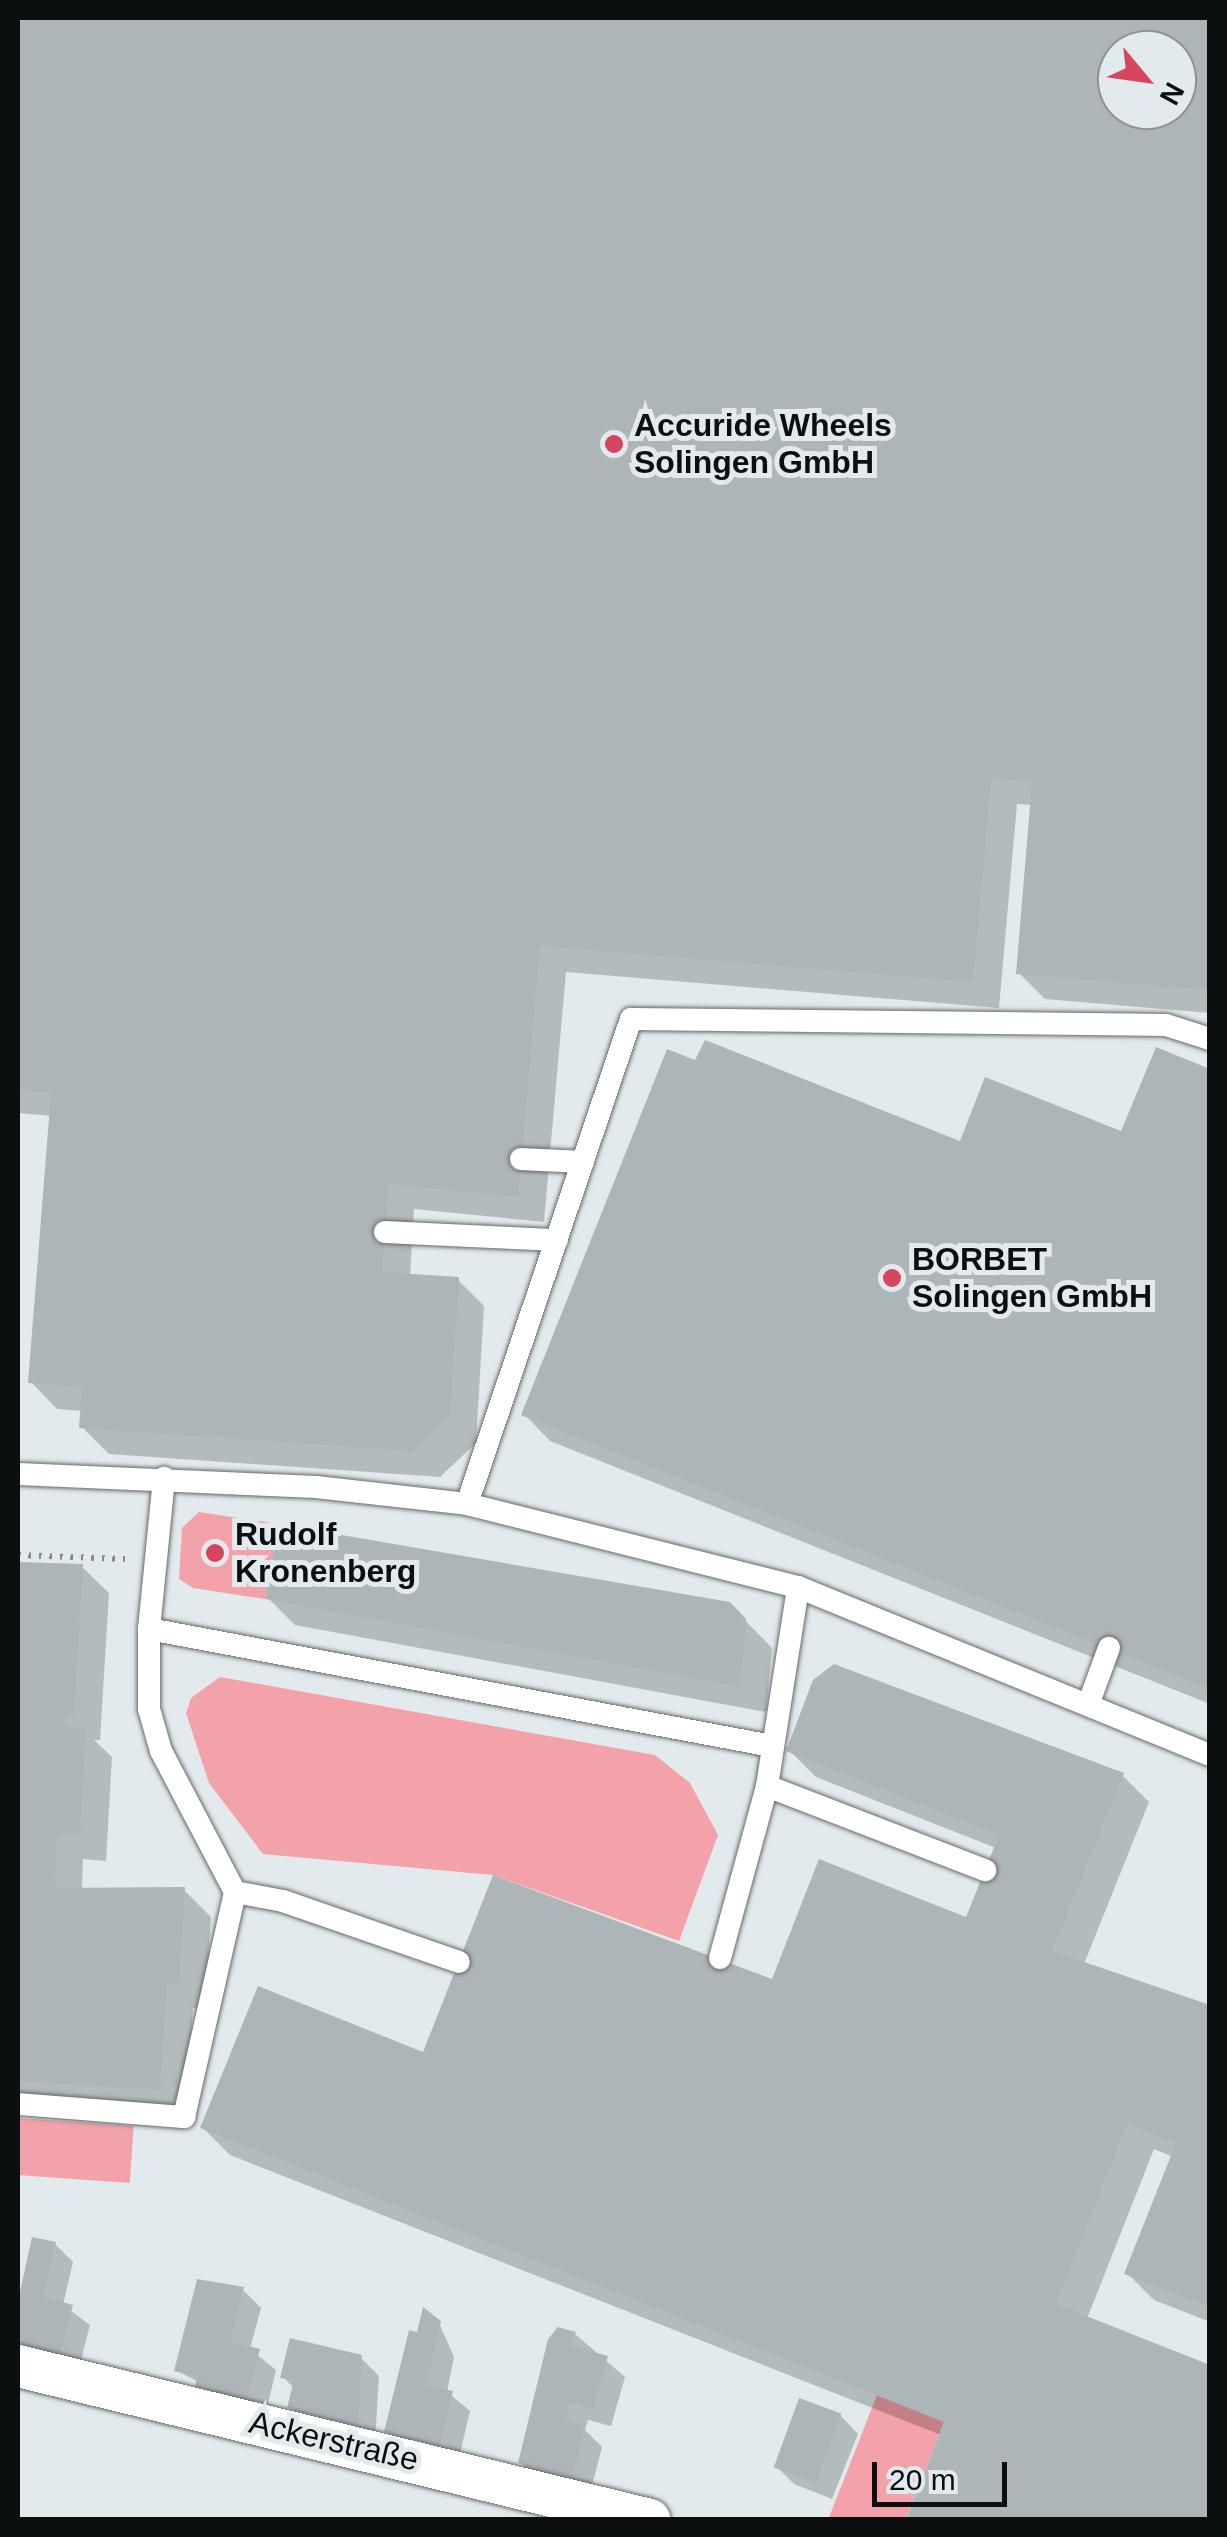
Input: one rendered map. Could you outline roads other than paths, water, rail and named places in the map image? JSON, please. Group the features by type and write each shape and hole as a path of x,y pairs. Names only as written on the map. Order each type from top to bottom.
{"street":[{"name":"Ackerstraße","path":"18,2366 650,2520"}],"lane":[{"path":"467,1504 631,1019 1166,1025 1210,1039"},
{"path":"522,1158 583,1162"},
{"path":"384,1232 557,1240"},
{"path":"18,1474 164,1478 467,1504 798,1587 1210,1755"},
{"path":"18,2104 184,2117 235,1892 161,1751 149,1709 150,1629 164,1478"},
{"path":"720,1958 767,1786 798,1587"},
{"path":"150,1629 772,1746"},
{"path":"1088,1705 1109,1648"},
{"path":"767,1786 986,1870"},
{"path":"235,1892 282,1901 458,1962"}],"place":[{"name":"Accuride Wheels Solingen GmbH","path":"614,444"},
{"name":"BORBET Solingen GmbH","path":"892,1278"},
{"name":"Rudolf Kronenberg","path":"215,1553"}]}
